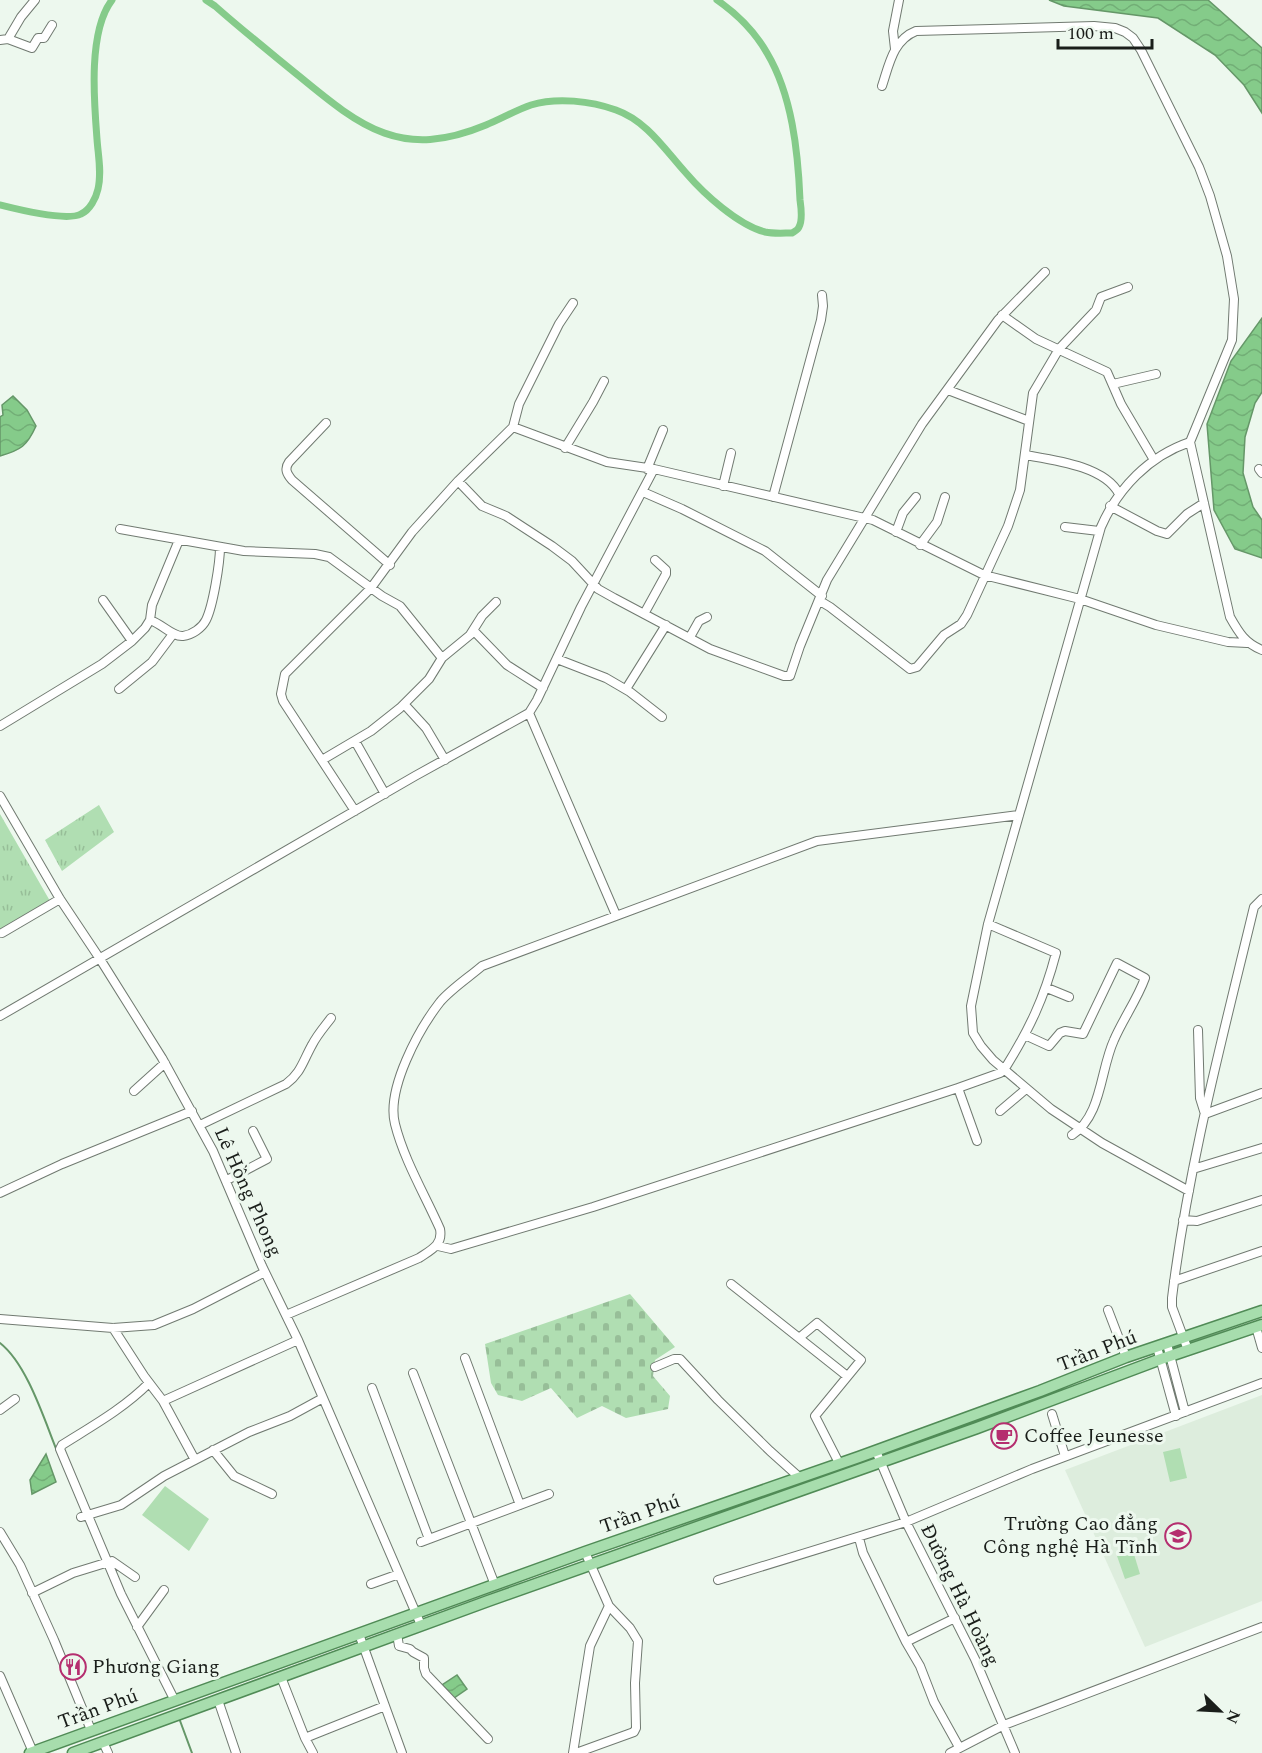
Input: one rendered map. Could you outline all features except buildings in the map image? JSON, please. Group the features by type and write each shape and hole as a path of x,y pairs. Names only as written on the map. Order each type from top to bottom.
{"main road":[{"name":"Trần Phú","path":"32,1752 585,1552 876,1451 1060,1384 1126,1357 1262,1311"},
{"name":"Trần Phú","path":"74,1753 421,1625 1259,1326"}],"street":[{"path":"34,0 4,39 32,48 38,38 44,38 52,25"},
{"path":"895,49 893,31 899,0"},
{"path":"882,86 895,49 909,34 923,30 1094,26 1119,29 1134,38 1202,174 1218,224 1232,282 1234,310 1232,340 1190,442 1230,617 1247,643"},
{"path":"458,481 482,506 506,516 552,546 572,561 593,584 614,598 731,658 790,676 827,580 922,424 1002,315 1045,272"},
{"path":"643,492 765,551 830,607 906,667 914,669 948,632 964,621 1008,526 1020,490 1033,393 1059,350 1096,310 1101,297 1128,287"},
{"path":"773,497 821,320 822,296"},
{"path":"355,811 283,700 282,683 285,674 371,588 412,532 458,481 513,427 519,404 559,324 573,303"},
{"path":"1002,315 1031,337 1107,372 1121,404 1155,460"},
{"path":"1113,384 1156,374"},
{"path":"565,448 604,381"},
{"path":"948,390 1029,421"},
{"path":"326,423 289,462 286,467 288,475 390,564"},
{"path":"513,427 607,462 651,469 873,520 984,575 1080,599 1155,625 1228,642 1247,643 1262,650"},
{"path":"0,1016 528,713 543,688 593,584 643,492 663,430"},
{"path":"1189,1191 1102,1143 1026,1089 981,1046 973,1032 971,1006 988,924 1099,531 1110,506 1119,494 1155,460 1175,447 1190,442"},
{"path":"723,486 731,453"},
{"path":"1025,455 1059,460 1079,467 1108,481 1119,494"},
{"path":"896,532 903,513 915,497"},
{"path":"920,545 937,522 945,497"},
{"path":"1110,506 1167,534 1187,514 1204,502"},
{"path":"1065,527 1099,531"},
{"path":"120,529 250,552 325,555 403,609 442,658"},
{"path":"0,726 102,664 132,641 150,620 152,605 178,540"},
{"path":"150,620 173,634 186,636 201,627 211,603 220,547"},
{"path":"644,614 666,574 666,570 656,560"},
{"path":"103,600 132,641"},
{"path":"322,760 382,723 404,704 429,679 442,658 474,631 482,616 496,602"},
{"path":"690,637 699,621 706,617"},
{"path":"626,689 666,625"},
{"path":"474,631 507,665 543,688"},
{"path":"119,689 152,662 173,634"},
{"path":"557,659 598,674 626,689 662,717"},
{"path":"404,704 426,728 444,760"},
{"path":"528,713 616,915"},
{"path":"355,741 385,794"},
{"name":"Lê Hồng Phong","path":"0,796 60,899 165,1063 200,1125 227,1180 265,1272 298,1340 421,1625"},
{"path":"286,1315 419,1258 438,1246 442,1238 440,1229 401,1144 393,1111 396,1092 406,1061 424,1025 442,1000 482,966 817,841 1019,815"},
{"path":"3,933 60,899"},
{"path":"1188,1350 1172,1307 1183,1220 1205,1114 1254,907 1262,899"},
{"path":"438,1246 451,1249 593,1206 1000,1073 1025,1035 1047,988 1056,953 988,924"},
{"path":"1025,1035 1046,1046 1052,1044 1060,1033 1065,1031 1081,1035 1088,1025 1115,964 1118,963 1144,976 1144,981 1113,1041 1091,1113 1082,1129 1072,1135"},
{"path":"1047,988 1069,997"},
{"path":"200,1125 294,1078 301,1070 313,1043 331,1018"},
{"path":"1198,1030 1200,1098 1205,1114"},
{"path":"134,1091 165,1063"},
{"path":"958,1088 977,1141"},
{"path":"1000,1111 1026,1089"},
{"path":"1205,1114 1262,1093"},
{"path":"0,1193 62,1164 192,1111"},
{"path":"227,1180 267,1160 254,1131"},
{"path":"1193,1169 1262,1148"},
{"path":"1183,1220 1197,1221 1262,1200"},
{"path":"1174,1281 1262,1251"},
{"path":"0,1319 113,1328 154,1325 193,1309 265,1272"},
{"path":"731,1284 847,1376"},
{"path":"1108,1310 1126,1357"},
{"path":"800,1338 815,1323 821,1324 861,1360 815,1416 839,1463"},
{"path":"1259,1326 1262,1348"},
{"path":"113,1328 163,1401 195,1460"},
{"path":"163,1401 298,1340"},
{"path":"1162,1346 1180,1414"},
{"path":"465,1358 520,1505"},
{"path":"655,1367 674,1359 680,1359 718,1400 799,1477"},
{"path":"413,1373 495,1585"},
{"path":"149,1383 134,1398 62,1445 60,1449 104,1562 175,1701"},
{"path":"718,1580 906,1522 1065,1456 1262,1383"},
{"path":"372,1388 425,1541 549,1494"},
{"path":"85,1516 121,1505 164,1476 213,1450 249,1432 290,1416 323,1398"},
{"path":"0,1410 15,1399"},
{"path":"1052,1414 1065,1456"},
{"path":"213,1450 234,1476 272,1494"},
{"name":"Đường Hà Hoàng","path":"876,1451 906,1522 955,1618 1016,1753"},
{"path":"0,1532 14,1552 91,1730"},
{"path":"860,1538 863,1553 920,1666 934,1702 959,1747"},
{"path":"585,1552 609,1606 630,1628 638,1641 635,1683 636,1728 634,1732 575,1753 590,1646 609,1606"},
{"path":"32,1593 73,1573 104,1562 116,1562 135,1577"},
{"path":"371,1584 399,1574"},
{"path":"137,1627 164,1590"},
{"path":"906,1642 955,1618"},
{"path":"950,1753 1004,1725 1262,1628"},
{"path":"359,1634 402,1753"},
{"path":"397,1634 399,1646 410,1649 424,1658 426,1674 488,1739"},
{"path":"0,1676 32,1752"},
{"path":"280,1677 313,1753"},
{"path":"218,1700 236,1753"},
{"path":"305,1738 385,1706"},
{"path":"104,1742 108,1753"}],"shaded area":[{"name":"Trường Cao đẳng Công nghệ Hà Tĩnh","path":"1262,1395 1262,1601 1145,1647 1065,1470"}],"green space":[{"path":"99,805 114,832 62,871 45,840"},
{"path":"0,814 50,901 0,930"},
{"path":"630,1294 675,1347 655,1360 653,1376 670,1396 668,1409 626,1418 602,1406 577,1418 551,1388 522,1401 498,1395 491,1383 485,1344"},
{"path":"1180,1448 1187,1478 1170,1482 1163,1452"},
{"path":"165,1486 209,1519 189,1551 142,1515"},
{"path":"1133,1551 1140,1574 1125,1579 1117,1556"}],"water":[{"path":"1049,0 1208,0 1262,48 1262,113 1244,85 1215,55 1158,18 1064,6"},
{"path":"1262,318 1262,392 1255,403 1245,437 1243,473 1253,507 1262,520 1262,558 1235,549 1214,510 1207,424 1231,361"},
{"path":"13,396 27,410 36,426 30,438 22,446 0,456 2,405"},
{"path":"46,1454 56,1482 32,1494 30,1480"},
{"path":"457,1675 467,1689 454,1698 442,1685"}],"waterway":[{"path":"0,205 64,217 81,214 90,207 94,200 100,176 94,67 99,29 104,13 112,0"},
{"path":"206,0 343,111 385,133 407,139 430,139 456,135 486,125 525,107 541,103 574,101 596,104 616,110 637,121 655,137 702,190 733,216 765,232 792,233 798,229 800,224 801,210 798,162 788,105 776,69 757,38 738,17 717,0"},
{"path":"0,1343 10,1352 26,1378 57,1451"},
{"path":"179,1718 192,1753"}],"place":[{"name":"Coffee Jeunesse","path":"1004,1436"},
{"name":"Trường Cao đẳng Công nghệ Hà Tĩnh","path":"1178,1536"},
{"name":"Phương Giang","path":"73,1667"}]}
